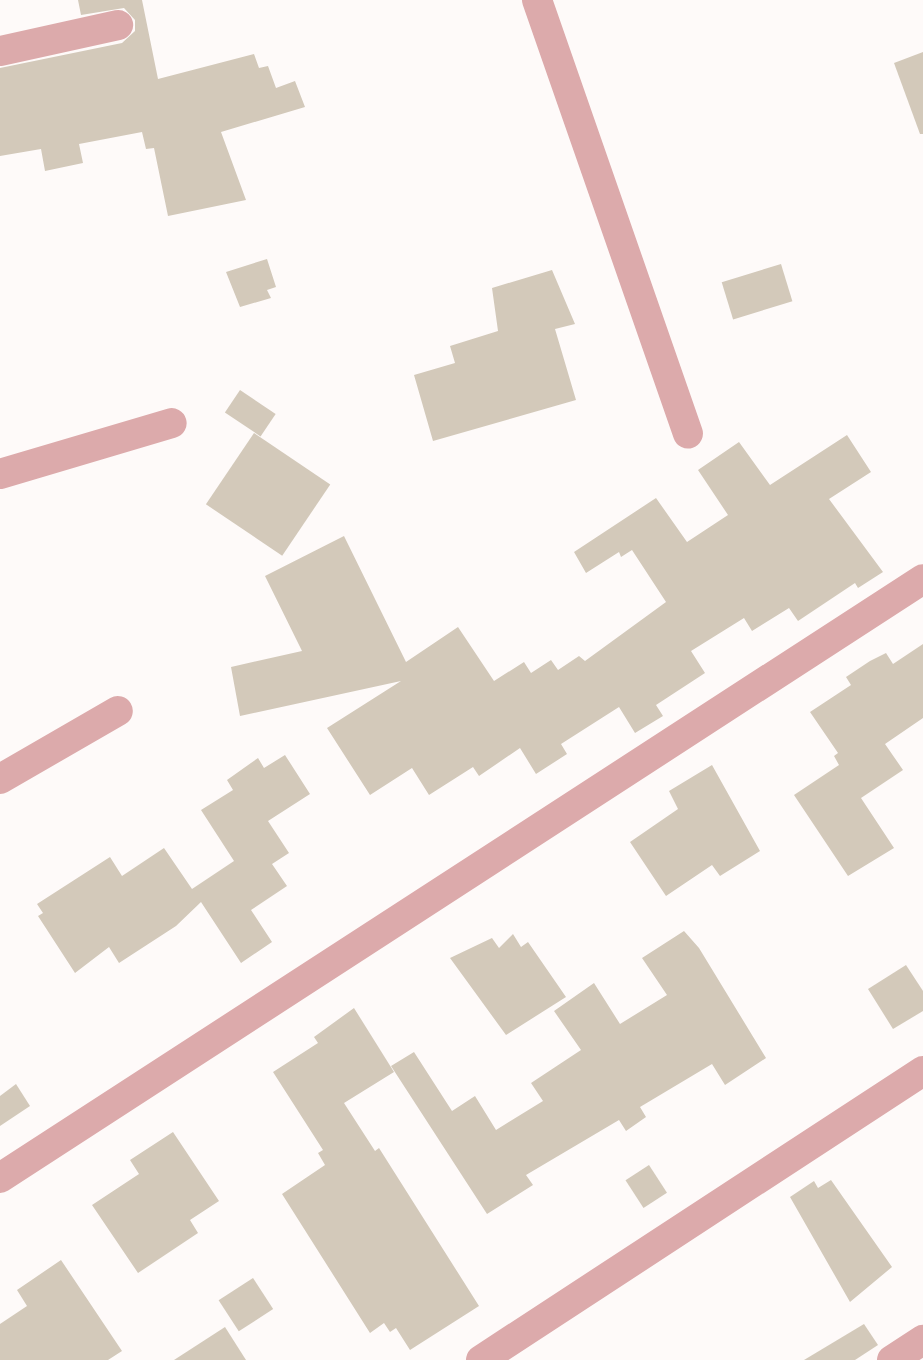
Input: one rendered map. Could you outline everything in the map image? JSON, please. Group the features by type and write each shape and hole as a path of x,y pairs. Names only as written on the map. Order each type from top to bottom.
{"street":[{"path":"537,0 688,433"},
{"path":"0,51 118,25"},
{"path":"0,474 172,423"},
{"path":"0,1178 923,579"},
{"path":"0,779 118,711"},
{"path":"481,1360 923,1071"},
{"path":"892,1360 923,1340"}],"building":[{"path":"78,0 142,0 158,79 254,54 259,68 268,66 276,88 295,81 305,107 221,132 246,200 168,216 154,148 146,149 142,132 79,144 83,163 45,171 41,149 0,156 0,68 122,43 135,31 135,20 124,8 81,15"},
{"path":"923,52 923,134 920,134 894,63"},
{"path":"267,259 276,287 267,290 271,298 240,307 226,272"},
{"path":"781,264 792,301 733,319 722,282"},
{"path":"552,270 575,324 555,329 576,400 433,441 414,375 455,363 450,346 498,331 492,288"},
{"path":"240,390 276,414 261,436 225,412"},
{"path":"254,433 330,484 282,556 206,504"},
{"path":"847,435 871,472 829,499 883,572 858,588 855,583 798,621 789,608 752,631 744,618 691,651 705,673 656,705 663,716 635,733 619,707 561,744 567,754 536,774 520,748 479,776 473,767 429,795 412,768 370,795 327,728 401,681 240,716 231,667 302,651 265,576 344,536 406,662 458,627 494,681 524,662 531,673 551,660 558,670 579,656 585,661 666,602 632,550 621,557 619,552 586,573 574,552 656,498 687,542 728,515 698,470 739,442 770,485"},
{"path":"923,644 923,718 885,744 903,770 861,798 894,848 848,876 794,795 839,765 834,756 838,753 810,712 851,685 846,677 870,661 886,653 893,664"},
{"path":"285,755 310,794 268,821 289,853 272,864 287,886 251,910 272,942 241,963 201,902 176,926 119,963 109,947 75,973 38,916 43,913 37,904 110,857 122,876 164,848 192,889 234,861 201,810 233,790 227,780 258,758 264,768"},
{"path":"712,765 760,851 720,876 712,865 666,896 630,842 678,809 669,791"},
{"path":"684,931 699,948 766,1058 725,1085 712,1064 640,1107 646,1117 626,1131 619,1120 526,1175 533,1185 487,1214 391,1066 414,1052 452,1111 475,1096 496,1130 543,1101 531,1083 581,1050 554,1011 594,983 620,1024 667,995 642,958"},
{"path":"513,934 521,947 528,942 566,997 506,1035 450,958 492,938 499,948"},
{"path":"906,965 923,991 923,1011 893,1029 868,989"},
{"path":"354,1008 394,1072 344,1103 375,1151 379,1148 479,1306 410,1350 396,1328 390,1332 384,1323 370,1333 282,1194 325,1165 318,1153 323,1150 273,1072 318,1043 314,1037"},
{"path":"16,1084 30,1106 0,1126 0,1096"},
{"path":"173,1132 219,1201 190,1220 198,1233 138,1273 92,1205 139,1174 130,1160"},
{"path":"649,1165 667,1193 643,1208 626,1180"},
{"path":"831,1180 892,1267 850,1302 790,1197 814,1181 818,1188"},
{"path":"61,1260 122,1351 108,1360 0,1360 0,1324 27,1306 17,1290"},
{"path":"253,1278 273,1309 239,1331 219,1300"},
{"path":"864,1324 878,1345 855,1360 804,1360"},
{"path":"225,1327 246,1360 174,1360"}]}
